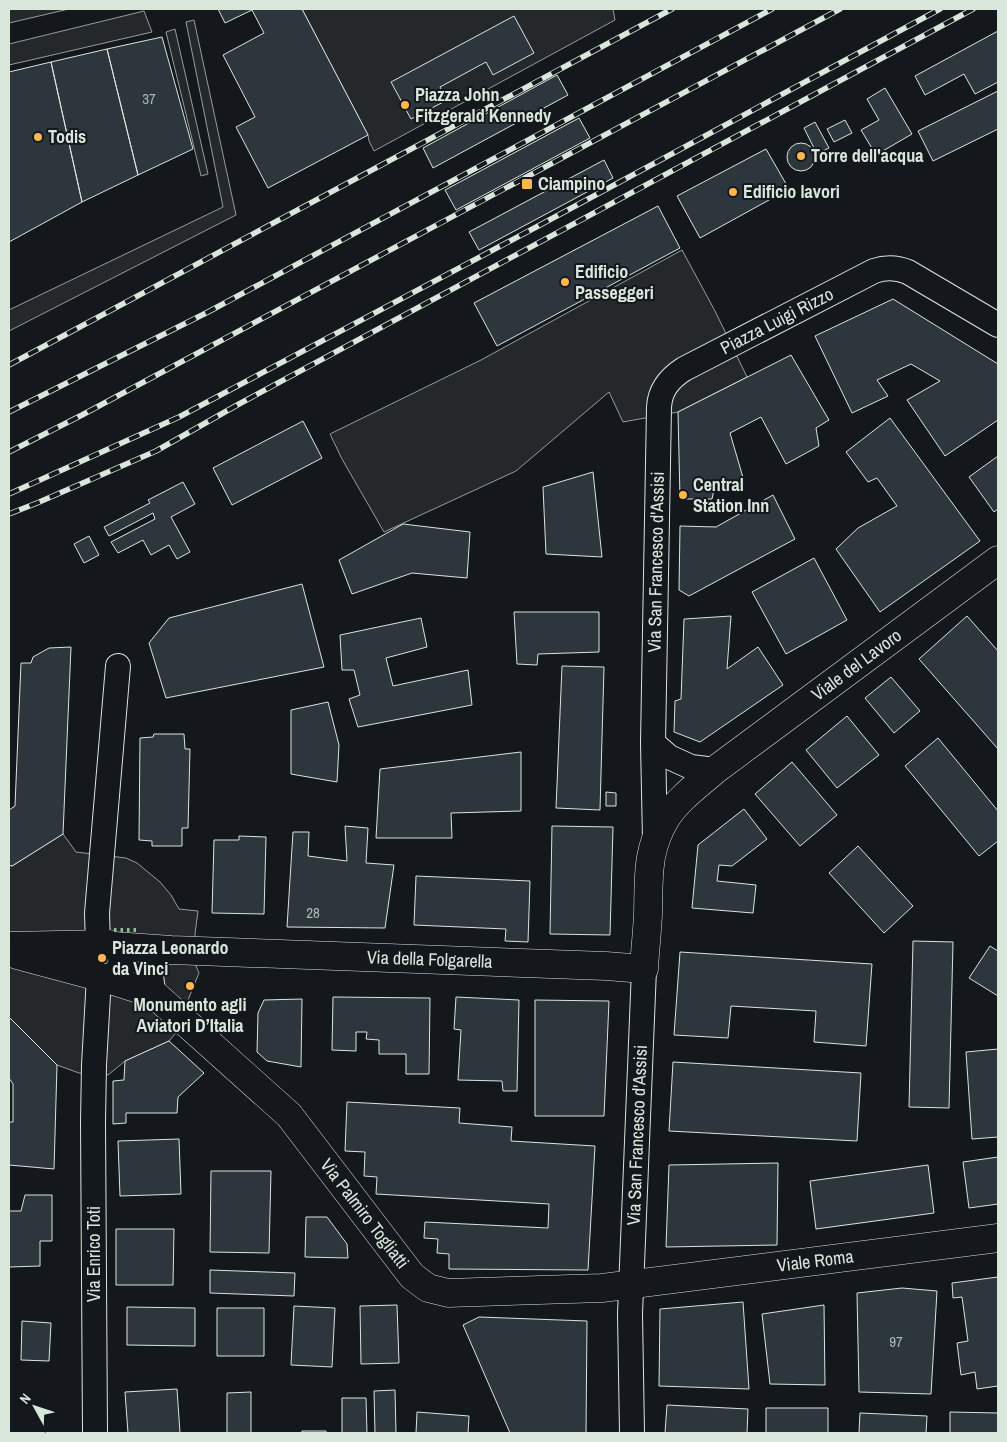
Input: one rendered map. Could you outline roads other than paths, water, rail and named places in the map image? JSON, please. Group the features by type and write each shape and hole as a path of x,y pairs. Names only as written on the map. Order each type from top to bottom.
{"street":[{"name":"Piazza Luigi Rizzo","path":"667,383 684,368 883,268 891,267 908,272 998,325"},
{"name":"Via San Francesco d'Assisi","path":"655,840 652,743 659,407 662,392 667,383"},
{"name":"Viale del Lavoro","path":"716,770 998,560"},
{"path":"106,946 96,913 118,666"},
{"path":"652,743 669,757 691,768 716,770"},
{"name":"Via San Francesco d'Assisi","path":"632,1433 630,1314 649,863 655,840 667,817 687,794 716,770"},
{"path":"9,946 106,946 165,950"},
{"path":"102,977 90,969 89,958 90,953 106,946"},
{"path":"154,994 151,972 155,961 165,950"},
{"name":"Via della Folgarella","path":"165,950 644,969"},
{"path":"9,953 102,977 154,994"},
{"name":"Via Enrico Toti","path":"95,1433 93,1131 94,1074 102,977"},
{"name":"Via Palmiro Togliatti","path":"154,994 289,1116 412,1276 428,1288 448,1293 602,1288 632,1285"},
{"name":"Viale Roma","path":"632,1285 998,1238"}],"railway":[{"path":"9,365 672,9"},
{"path":"9,412 208,312 772,9"},
{"path":"9,452 82,415 840,9"},
{"path":"9,494 179,417 940,9"},
{"path":"9,514 156,451 239,404 973,9"}],"place":[{"name":"Piazza John Fitzgerald Kennedy","path":"405,105"},
{"name":"Todis","path":"38,137"},
{"name":"Torre dell'acqua","path":"801,156"},
{"name":"Ciampino","path":"527,184"},
{"name":"Edificio lavori","path":"733,192"},
{"name":"Edificio Passeggeri","path":"565,282"},
{"name":"Central Station Inn","path":"683,495"},
{"name":"Piazza Leonardo da Vinci","path":"102,958"},
{"name":"Monumento agli Aviatori D’Italia","path":"190,986"}]}
